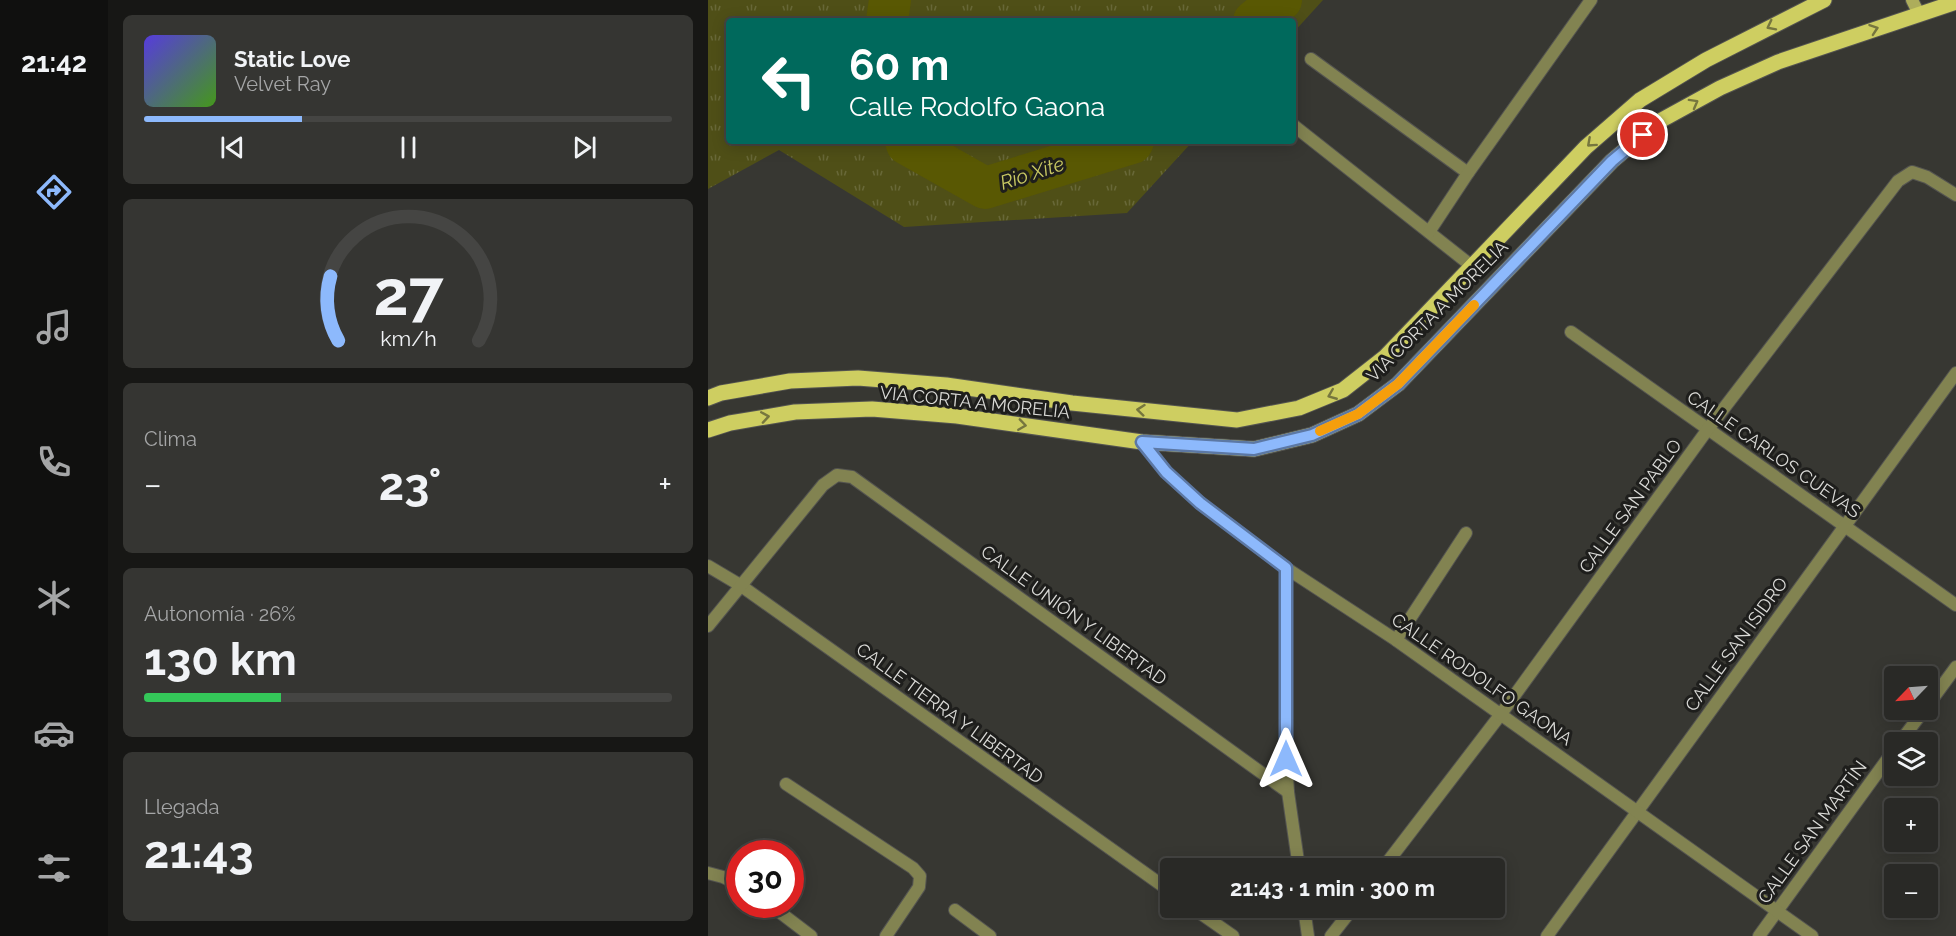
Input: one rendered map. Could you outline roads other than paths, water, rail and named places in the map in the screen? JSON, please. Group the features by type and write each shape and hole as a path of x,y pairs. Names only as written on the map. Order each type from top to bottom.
{"main road":[{"name":"VIA CORTA A MORELIA","path":"708,398 721,393 790,381 858,378 946,385 1072,403 1237,420 1299,408 1343,390 1385,357 1586,147 1640,100 1706,60 1824,0"},
{"path":"1912,0 1919,14"},
{"name":"VIA CORTA A MORELIA","path":"708,430 730,423 795,412 872,409 957,416 1142,442 1254,449 1312,435 1358,414 1398,384 1612,161 1658,122 1720,88 1778,62 1956,2"}],"street":[{"path":"1429,232 1468,173 1591,0"},
{"path":"1311,59 1468,173"},
{"path":"1296,127 1473,267"},
{"name":"CALLE SAN PABLO","path":"1391,858 1501,714 1708,429 1898,181 1912,172 1927,177 1956,195"},
{"name":"CALLE CARLOS CUEVAS","path":"1570,332 1956,605"},
{"name":"CALLE SAN ISIDRO","path":"1547,936 1956,373"},
{"name":"CALLE RODOLFO GAONA","path":"1142,442 1166,472 1200,503 1286,568 1396,640 1812,936"},
{"name":"CALLE UNIÓN Y LIBERTAD","path":"740,585 823,485 837,475 852,477 1288,792"},
{"path":"1396,640 1466,533"},
{"name":"CALLE TIERRA Y LIBERTAD","path":"708,566 740,585 1160,884"},
{"path":"1286,568 1286,759 1288,792 1298,858"},
{"path":"708,626 740,585"},
{"path":"1938,691 1956,667"},
{"name":"CALLE SAN MARTÍN","path":"1759,936 1884,764"},
{"path":"786,784 913,867 920,876 919,886 886,936"},
{"path":"708,873 726,878"},
{"path":"955,910 990,936"},
{"path":"787,918 810,936"},
{"path":"1207,918 1233,936"},
{"path":"1305,918 1308,936"},
{"path":"1331,936 1345,918"}],"waterway":[{"name":"Rio Xite","path":"887,18 890,0"},
{"name":"Rio Xite","path":"1258,18 1281,0"},
{"name":"Rio Xite","path":"907,144 985,188 1129,144"}]}
